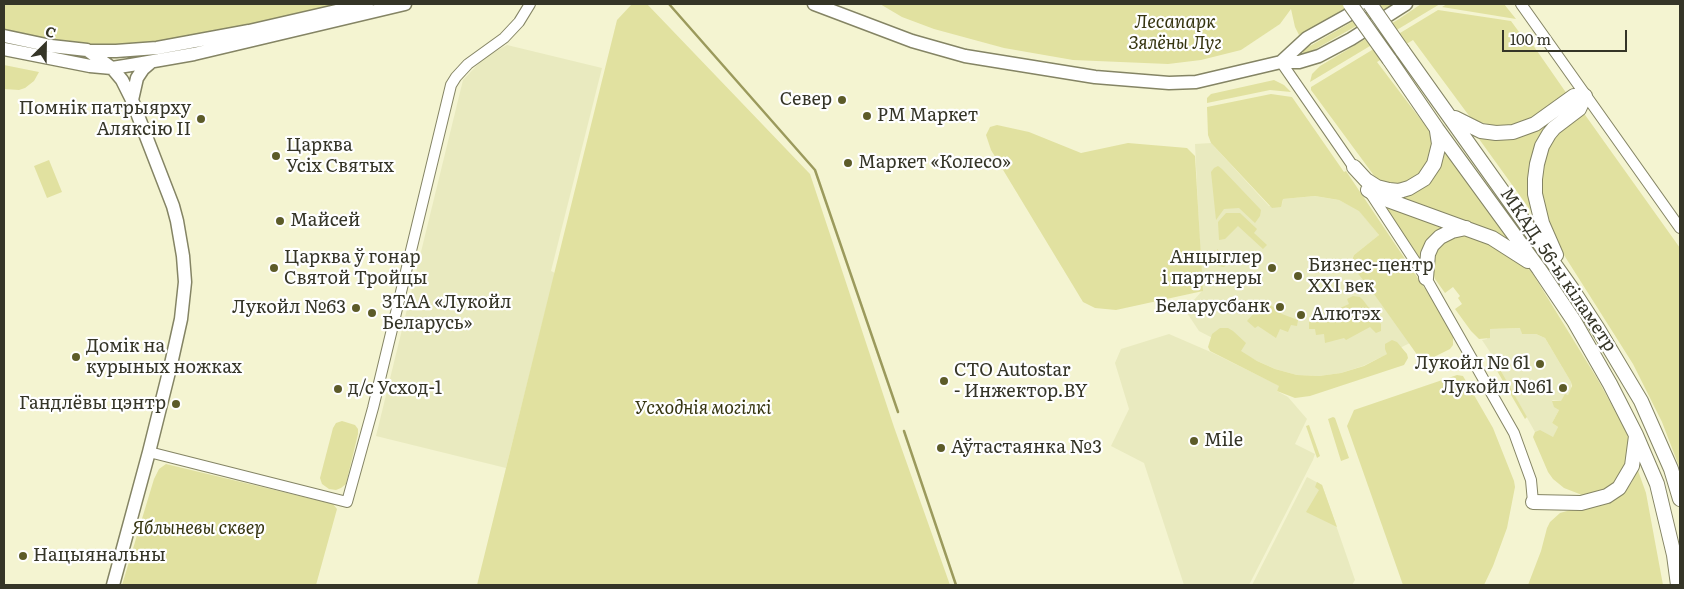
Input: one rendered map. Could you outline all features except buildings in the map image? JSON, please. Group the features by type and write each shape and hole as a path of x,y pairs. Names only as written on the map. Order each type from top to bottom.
{"highway":[{"name":"МКАД, 56-ы кіламетр","path":"1362,5 1402,50 1572,289 1641,401 1671,469 1680,499"},
{"name":"МКАД, 56-ы кіламетр","path":"1362,5 1390,59 1437,130 1539,269 1574,321 1636,435 1657,484 1674,555 1678,585"},
{"path":"1448,113 1465,124 1481,131 1496,133 1513,132 1535,124 1574,96 1585,96 1579,108 1548,134 1540,155 1535,179 1535,194 1542,223 1572,289"},
{"path":"1354,167 1360,174 1378,187 1394,191 1409,188 1424,179 1434,164 1440,144 1437,130"},
{"path":"1368,190 1382,198 1492,238 1539,269"},
{"path":"1426,278 1428,254 1432,245 1440,237 1452,231 1466,228"},
{"path":"1533,502 1581,503 1607,496 1619,488 1632,466 1636,435"}],"main road":[{"path":"4,36 51,46 116,52 248,31 367,4"},
{"path":"4,49 90,66 112,68 150,63 405,4"},
{"path":"814,4 912,41 965,56 1137,82 1196,82 1281,62 1299,62 1319,56 1406,4"},
{"path":"1281,62 1308,38 1362,5"},
{"path":"125,87 136,55 144,49"},
{"path":"87,50 112,68 122,80 132,100 173,206 184,256 181,319 172,364 113,585"},
{"path":"132,100 137,78 150,63"}],"street":[{"path":"149,452 347,502 374,402 451,85 468,64 504,38 519,22 530,4"},
{"path":"1521,4 1680,228"},
{"path":"1281,62 1354,167 1426,278 1514,433 1531,480 1533,502"}],"shaded area":[{"path":"507,45 602,68 551,271 555,273 506,468 376,436 463,80 485,57"},
{"path":"1211,143 1269,206 1282,204 1283,199 1315,196 1339,200 1359,210 1379,235 1354,255 1348,266 1353,261 1412,342 1363,366 1341,373 1319,376 1297,375 1275,369 1257,361 1199,331 1185,310 1202,291 1195,144"},
{"path":"1521,328 1522,334 1536,334 1545,338 1571,382 1568,396 1561,401 1552,400 1559,410 1552,423 1558,427 1553,438 1540,431 1535,432 1482,340 1487,339 1490,329"},
{"path":"1169,334 1280,386 1277,391 1288,397 1307,419 1295,444 1315,454 1313,460 1249,585 1184,585 1144,463 1111,446 1129,409 1115,363 1121,349"},
{"path":"1307,477 1322,485 1355,580 1352,585 1252,585"}],"green space":[{"path":"4,4 340,4 223,31 141,45 88,46 4,33"},
{"name":"Усходнія могілкі","path":"632,4 647,4 810,174 894,427 950,585 477,585 617,20"},
{"name":"Лесапарк Зялёны Луг","path":"880,4 1357,4 1299,35 1291,9 1280,24 1241,50 1201,60 1168,64 1073,60 1004,48 934,29 902,17"},
{"path":"1383,4 1395,4 1305,55 1303,54 1303,50"},
{"path":"1421,4 1440,4 1310,82 1312,74 1320,66"},
{"path":"1447,4 1504,4 1516,19 1442,7"},
{"path":"1438,10 1511,21 1522,36 1526,35 1567,94 1565,98 1517,127 1495,126 1480,122 1472,119 1467,113 1413,40 1377,62 1434,137 1430,162 1414,181 1398,184 1378,181 1311,90 1311,87"},
{"path":"4,65 39,72 34,81 25,88 19,90 4,89"},
{"path":"1274,80 1284,85 1291,92 1270,90 1207,103 1207,98 1211,94"},
{"path":"1271,94 1292,97 1344,172 1346,171 1438,308 1453,337 1453,345 1450,349 1430,359 1418,356 1369,287 1350,264 1354,255 1379,235 1359,211 1339,200 1315,196 1283,199 1281,207 1272,208 1211,143 1208,135 1207,107"},
{"path":"1570,104 1572,107 1543,130 1536,218 1474,132 1498,137"},
{"path":"1583,112 1680,248 1680,469 1662,422 1633,364 1557,244 1541,199 1543,159 1557,129"},
{"path":"997,125 1029,132 1081,153 1128,143 1187,148 1195,156 1203,291 1116,310 1095,308 1083,302 991,150 986,135 990,127"},
{"path":"1445,147 1517,248 1394,197 1411,193 1428,184 1440,167"},
{"path":"49,160 62,192 47,198 34,166"},
{"path":"1218,166 1261,210 1260,216 1255,223 1239,208 1224,209 1216,220 1211,172"},
{"path":"1380,200 1448,225 1420,258"},
{"path":"1226,213 1240,213 1257,229 1254,233 1267,245 1263,249 1238,226 1225,239 1219,240 1218,222"},
{"path":"1473,234 1524,264 1533,274 1598,380 1626,431 1629,441 1629,459 1616,482 1606,490 1582,495 1564,488 1548,472 1533,437 1535,432 1540,430 1553,437 1558,427 1552,423 1559,410 1554,407 1552,401 1561,401 1565,394 1568,395 1572,386 1545,338 1536,334 1522,334 1520,328 1490,329 1490,338 1479,339 1455,309 1462,304 1458,298 1460,296 1453,287 1445,293 1435,279 1432,269 1433,258 1440,244 1448,238"},
{"path":"1217,249 1230,261 1224,267 1218,266"},
{"path":"1353,296 1360,297 1363,300 1381,324 1381,331 1376,333 1370,327 1346,340 1344,338 1325,343 1324,334 1316,335 1315,329 1309,329 1309,321 1328,319 1327,314 1349,304 1347,299"},
{"path":"1264,302 1267,302 1282,314 1298,320 1297,326 1291,325 1288,332 1280,329 1276,338 1258,326 1255,328 1247,321"},
{"path":"1220,328 1228,328 1233,331 1246,343 1241,351 1257,361 1275,369 1297,375 1319,376 1341,373 1364,366 1387,354 1385,344 1392,340 1397,342 1408,358 1404,365 1310,396 1295,398 1277,391 1279,386 1210,351 1208,347 1212,334"},
{"path":"1492,355 1527,417 1525,419 1489,357"},
{"path":"1457,375 1463,376 1493,428 1514,481 1515,487 1507,528 1484,585 1403,585 1347,426 1354,410"},
{"path":"1333,417 1349,458 1341,461 1328,419"},
{"path":"342,421 355,425 358,429 358,434 346,484 336,490 329,489 322,484 320,478 333,428 336,423"},
{"path":"1309,425 1320,456 1317,458 1306,426"},
{"name":"Яблыневы сквер","path":"166,464 333,504 337,509 316,585 122,585 154,479 159,469"},
{"path":"1636,465 1646,493 1663,585 1528,585 1550,522 1560,513 1582,506 1606,503 1615,499 1632,482"},
{"path":"1317,482 1322,485 1337,527 1306,512 1319,490 1315,487"}],"waterway":[{"path":"669,4 815,170 898,412"},
{"path":"904,431 956,585"}],"place":[{"name":"Север","path":"842,100"},
{"name":"РМ Маркет","path":"867,116"},
{"name":"Помнік патрыярху Аляксію II","path":"201,119"},
{"name":"Царква Усіх Святых","path":"276,156"},
{"name":"Маркет «Колесо»","path":"848,163"},
{"name":"Майсей","path":"280,221"},
{"name":"Царква ў гонар Святой Тройцы","path":"274,268"},
{"name":"Анцыглер і партнеры","path":"1272,268"},
{"name":"Бизнес-центр XXI век","path":"1298,276"},
{"name":"Беларусбанк","path":"1280,307"},
{"name":"Лукойл №63","path":"356,308"},
{"name":"ЗТАА «Лукойл Беларусь»","path":"372,313"},
{"name":"Алютэх","path":"1301,315"},
{"name":"Домік на курыных ножках","path":"76,357"},
{"name":"Лукойл № 61","path":"1540,364"},
{"name":"СТО Autostar - Инжектор.BY","path":"944,381"},
{"name":"Лукойл №61","path":"1563,388"},
{"name":"д/с Усход-1","path":"338,389"},
{"name":"Гандлёвы цэнтр","path":"176,404"},
{"name":"Mile","path":"1194,441"},
{"name":"Аўтастаянка №3","path":"941,448"},
{"name":"Нацыянальны","path":"23,556"}]}
